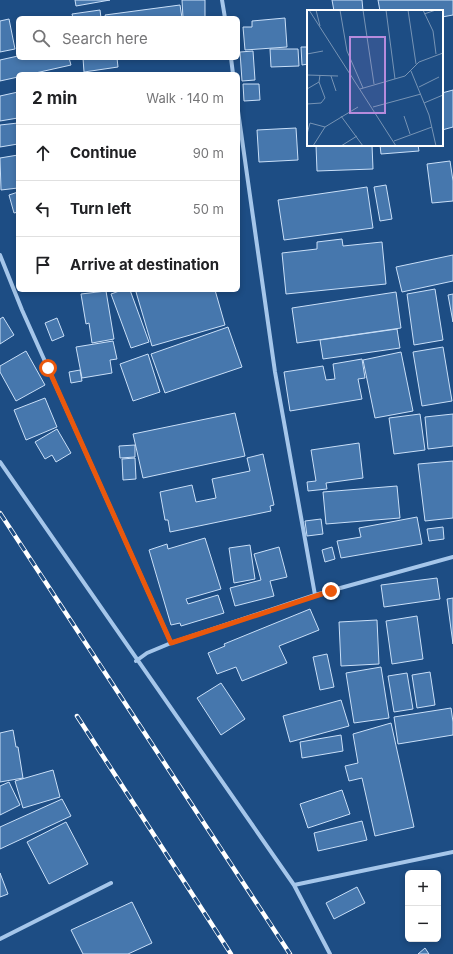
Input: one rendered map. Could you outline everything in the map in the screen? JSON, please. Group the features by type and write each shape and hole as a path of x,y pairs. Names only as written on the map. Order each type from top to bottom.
{"street":[{"path":"222,0 225,16"},
{"path":"230,60 233,72"},
{"path":"240,125 275,372 315,595"},
{"path":"0,255 22,310 171,643"},
{"path":"0,462 136,661 294,885 330,954"},
{"path":"136,661 147,653 171,643 315,595 453,557"},
{"path":"294,885 453,852"},
{"path":"0,939 111,883"}],"building":[{"path":"75,0 110,0 76,6"},
{"path":"182,0 205,0 205,16 183,16"},
{"path":"332,0 362,0 363,10 334,10"},
{"path":"378,0 453,0 453,15 443,17 443,10 380,10"},
{"path":"180,5 182,16 105,16"},
{"path":"100,10 101,16 72,16 72,14"},
{"path":"285,18 287,47 245,50 243,27 252,27 252,21"},
{"path":"9,19 15,49 0,52 0,21"},
{"path":"301,47 307,47 307,64 302,65"},
{"path":"270,49 298,49 299,66 271,67"},
{"path":"253,51 255,80 242,81 240,52"},
{"path":"16,56 16,60 70,60 71,65 40,72 16,72 16,77 0,81 0,60"},
{"path":"83,60 117,60 118,67 84,72"},
{"path":"243,84 259,84 260,100 244,101"},
{"path":"453,90 453,127 443,130 443,93"},
{"path":"16,92 16,118 0,121 0,96"},
{"path":"16,123 16,144 0,147 0,125"},
{"path":"296,128 298,160 259,162 257,130"},
{"path":"316,146 372,146 373,169 317,171"},
{"path":"380,146 418,146 419,151 381,154"},
{"path":"16,155 16,188 1,190 0,158"},
{"path":"450,161 453,181 453,201 432,203 427,164"},
{"path":"386,185 392,219 380,221 374,187"},
{"path":"367,187 373,228 284,240 278,200"},
{"path":"16,193 16,212 14,213 9,195"},
{"path":"342,239 343,246 382,242 386,284 286,294 282,253 317,249 317,242"},
{"path":"453,255 453,281 402,292 396,267"},
{"path":"435,289 443,340 414,345 407,294"},
{"path":"106,292 114,339 92,343 89,323 86,324 81,294"},
{"path":"116,292 131,292 149,342 131,348 111,294"},
{"path":"136,292 216,292 225,325 152,346"},
{"path":"396,292 401,328 297,343 292,308"},
{"path":"453,294 453,322 448,295"},
{"path":"3,317 14,335 0,344 0,319"},
{"path":"57,318 64,336 52,341 45,323"},
{"path":"228,327 242,367 165,393 151,354"},
{"path":"397,329 400,348 323,359 320,340"},
{"path":"113,341 117,359 110,360 112,373 82,378 76,347"},
{"path":"443,347 452,401 422,406 413,352"},
{"path":"26,351 45,385 16,401 0,372 0,366"},
{"path":"401,352 413,411 375,418 363,360"},
{"path":"148,354 160,392 133,401 120,364"},
{"path":"362,359 365,378 358,379 362,399 290,411 284,372 323,366 326,380 335,379 333,364"},
{"path":"80,370 82,381 71,383 69,372"},
{"path":"45,398 57,427 26,440 14,410"},
{"path":"235,413 245,456 143,478 133,434"},
{"path":"420,414 425,450 394,454 389,418"},
{"path":"453,414 453,446 428,449 425,417"},
{"path":"57,429 71,453 56,462 52,455 45,459 35,442"},
{"path":"359,443 363,478 326,483 327,489 308,491 307,482 316,481 311,450"},
{"path":"135,445 135,457 120,458 119,446"},
{"path":"263,454 274,505 270,506 271,511 170,532 168,520 165,520 160,492 192,485 196,502 216,498 212,479 250,471 247,458"},
{"path":"135,458 136,479 123,480 122,459"},
{"path":"453,461 453,518 425,521 418,464"},
{"path":"397,486 400,518 326,524 323,492"},
{"path":"417,517 422,544 341,558 337,541 361,537 359,528"},
{"path":"321,519 323,534 307,536 305,521"},
{"path":"443,527 444,539 429,541 427,529"},
{"path":"205,538 221,589 186,599 188,604 218,595 224,613 181,626 180,623 171,625 149,550 167,544 168,549"},
{"path":"250,545 255,579 234,583 229,548"},
{"path":"279,547 287,577 270,581 274,596 235,606 230,588 261,580 254,554"},
{"path":"332,547 335,559 325,562 322,550"},
{"path":"437,578 440,599 384,607 381,585"},
{"path":"453,598 453,644 447,599"},
{"path":"310,609 319,630 279,646 287,663 242,681 236,667 217,674 208,653 225,646 224,644"},
{"path":"417,616 423,659 392,664 386,621"},
{"path":"377,620 379,664 341,666 339,622"},
{"path":"327,654 334,687 320,690 313,657"},
{"path":"381,667 389,718 354,723 346,673"},
{"path":"430,672 435,705 417,708 412,675"},
{"path":"407,673 413,709 394,712 388,676"},
{"path":"221,683 245,719 221,735 197,698"},
{"path":"341,700 349,726 290,742 283,716"},
{"path":"451,708 453,735 398,744 394,717"},
{"path":"391,723 414,827 375,836 362,778 349,781 345,766 358,763 353,734"},
{"path":"13,730 16,747 18,747 23,778 0,782 0,733"},
{"path":"341,735 343,751 302,758 300,742"},
{"path":"53,770 60,797 23,808 15,781"},
{"path":"9,782 20,805 0,815 0,786"},
{"path":"342,790 350,814 308,828 300,804"},
{"path":"62,799 71,816 0,849 0,827"},
{"path":"362,821 367,840 318,851 314,833"},
{"path":"66,822 88,864 49,884 27,842"},
{"path":"0,873 8,894 0,897"},
{"path":"357,887 365,903 334,919 326,903"},
{"path":"132,902 152,943 128,954 83,954 71,930"},
{"path":"425,948 429,954 418,954"}],"railway":[{"path":"0,513 290,954"},
{"path":"77,716 231,954"}],"route":[{"path":"48,368 171,643 331,591"}]}
